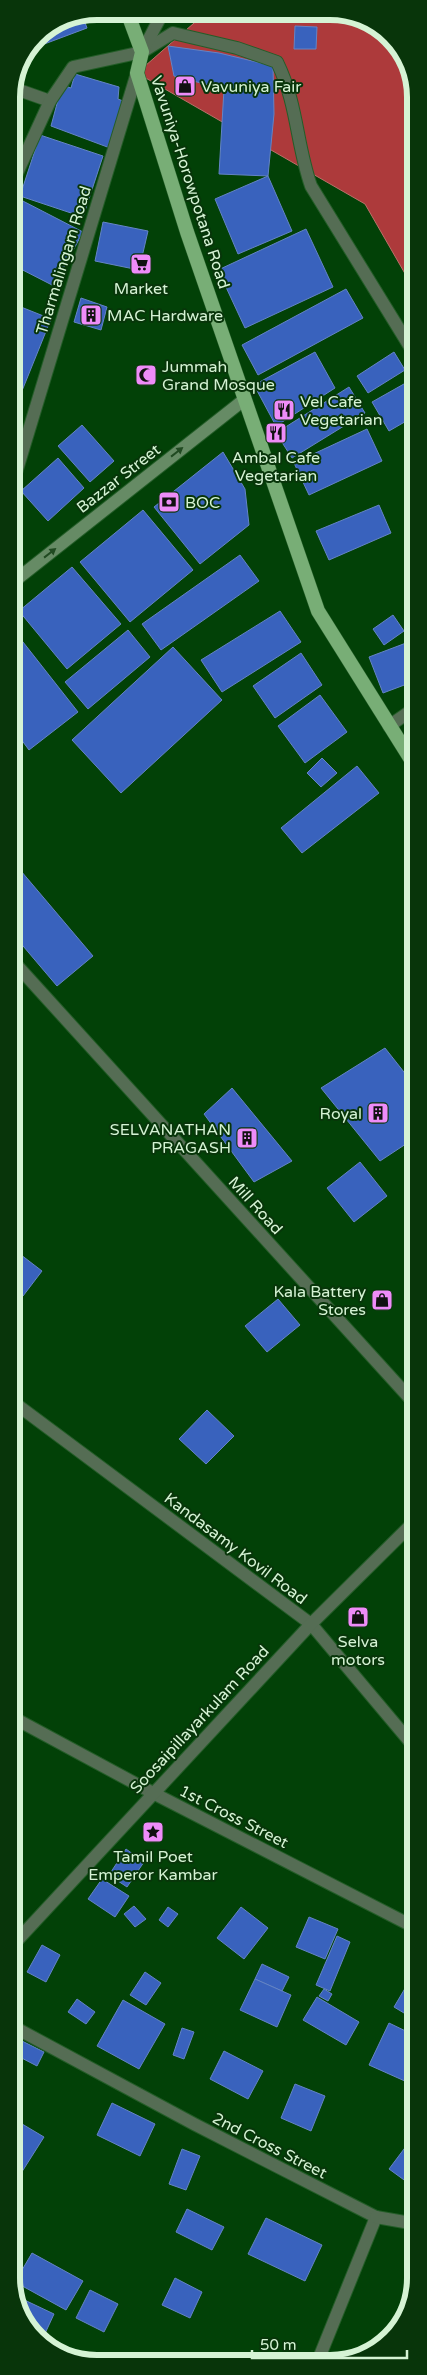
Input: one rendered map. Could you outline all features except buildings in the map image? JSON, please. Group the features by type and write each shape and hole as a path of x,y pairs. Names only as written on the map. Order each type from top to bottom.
{"highway":[{"path":"130,20 142,52"},
{"name":"Vavuniya-Horowpotana Road","path":"142,52 137,73 187,232 318,610 407,754"}],"main road":[{"name":"Bazzar Street","path":"20,577 245,399"}],"street":[{"path":"142,52 159,20"},
{"path":"20,168 50,101 73,67 142,52 173,33 237,48 277,62 286,81 295,109 303,163 311,186 407,342"},
{"name":"Tharmalingam Road","path":"20,455 137,73"},
{"path":"20,91 50,101"},
{"path":"389,726 407,714"},
{"name":"Mill Road","path":"20,969 407,1394"},
{"name":"Kandasamy Kovil Road","path":"20,1407 311,1624 407,1738"},
{"name":"Soosaipillayarkulam Road","path":"20,1937 311,1624 407,1529"},
{"name":"1st Cross Street","path":"20,1721 153,1793 407,1923"},
{"name":"2nd Cross Street","path":"20,2030 194,2124 376,2217 407,2222"},
{"path":"320,2355 376,2217"}],"shaded area":[{"path":"197,20 345,21 364,28 377,36 394,54 403,73 406,87 407,277 365,204 137,73"}],"place":[{"name":"Vavuniya Fair","path":"185,86"},
{"name":"Market","path":"141,264"},
{"name":"MAC Hardware","path":"91,315"},
{"name":"Jummah Grand Mosque","path":"146,375"},
{"name":"Vel Cafe Vegetarian","path":"284,410"},
{"name":"Ambal Cafe Vegetarian","path":"276,433"},
{"name":"BOC","path":"169,502"},
{"name":"Royal","path":"378,1113"},
{"name":"SELVANATHAN PRAGASH","path":"247,1138"},
{"name":"Kala Battery Stores","path":"382,1300"},
{"name":"Selva motors","path":"358,1617"},
{"name":"Tamil Poet Emperor Kambar","path":"153,1832"}]}
